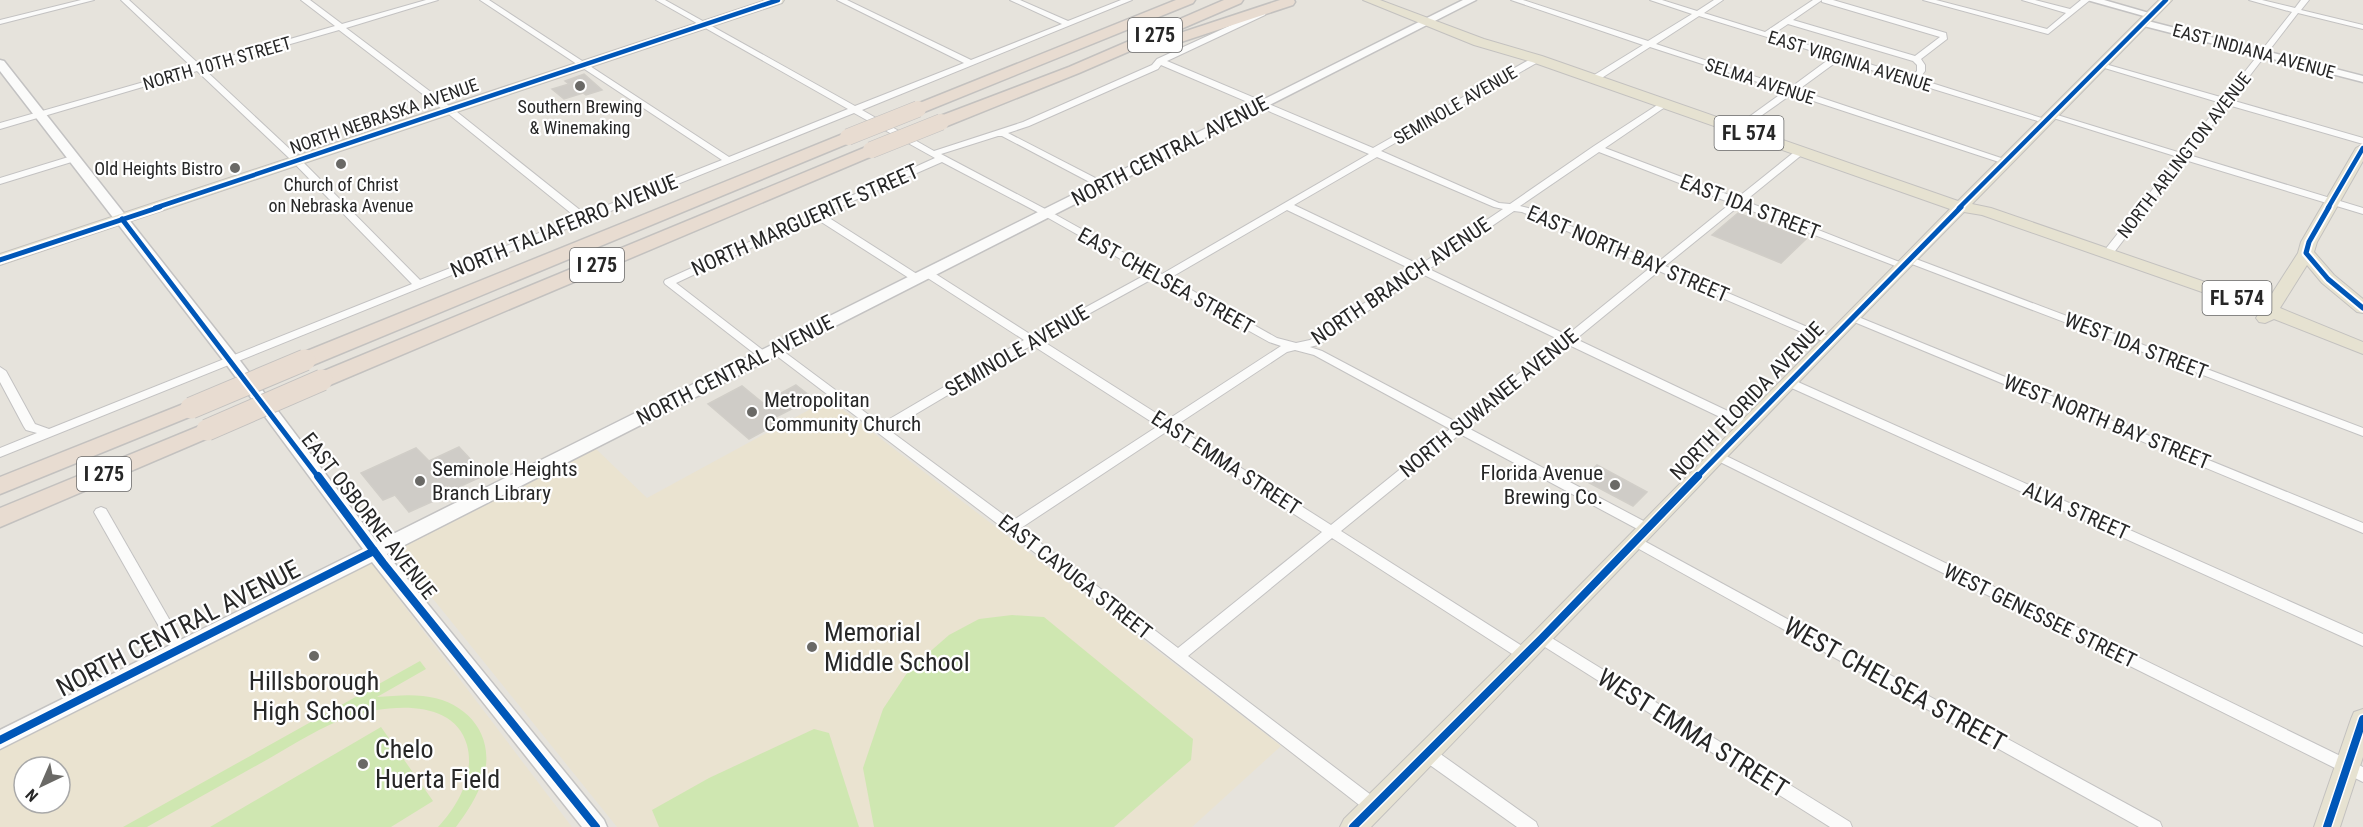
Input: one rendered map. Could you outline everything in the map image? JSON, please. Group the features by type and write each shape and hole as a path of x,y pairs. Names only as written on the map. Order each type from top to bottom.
{"highway":[{"path":"1080,45 1154,0"},
{"name":"I 275","path":"0,486 848,136 1188,0"},
{"name":"I 275","path":"0,518 322,380 871,150 1074,70 1236,0"},
{"path":"1074,70 1206,30 1290,1"}],"main road":[{"name":"NORTH NEBRASKA AVENUE","path":"0,260 778,0"},
{"name":"FL 574","path":"1369,0 1498,41 1538,59 1960,207 1980,217 2267,314"},
{"name":"FL 574","path":"1385,0 1430,20"},
{"name":"NORTH FLORIDA AVENUE","path":"1353,827 1542,638 1829,339 2166,0"},
{"path":"2267,314 2306,253 2309,242 2363,148"},
{"name":"FL 574","path":"1960,207 1985,211 2108,253 2363,349"},
{"path":"2306,253 2328,279 2363,308"},
{"path":"2326,827 2355,771 2363,719"}],"street":[{"path":"0,22 90,0"},
{"path":"125,0 297,161 419,285"},
{"path":"305,0 449,110 584,218"},
{"name":"NORTH 10TH STREET","path":"0,126 434,0"},
{"path":"484,0 728,160"},
{"name":"EAST CHELSEA STREET","path":"660,0 706,24 937,157 1046,213 1273,340 1318,353 1461,429 1641,535"},
{"path":"841,0 968,62"},
{"path":"1014,0 1066,23"},
{"name":"NORTH TALIAFERRO AVENUE","path":"0,453 968,62 1128,0"},
{"name":"NORTH CENTRAL AVENUE","path":"0,740 1471,0"},
{"name":"SELMA AVENUE","path":"1515,0 2005,161"},
{"name":"EAST VIRGINIA AVENUE","path":"1654,0 1913,80 2184,157 2363,211"},
{"path":"1594,79 1719,0"},
{"path":"1766,35 1818,0"},
{"path":"1825,0 1939,33 1944,37 1916,59"},
{"path":"1927,0 2048,32 2086,0"},
{"path":"2026,0 2071,12"},
{"name":"EAST INDIANA AVENUE","path":"2092,0 2148,19 2363,80"},
{"path":"2253,0 2363,27"},
{"name":"NORTH ARLINGTON AVENUE","path":"2108,253 2305,0"},
{"name":"NORTH MARGUERITE STREET","path":"669,282 937,157 994,133 1026,124 1155,67 1160,61 1290,1"},
{"path":"1787,21 1916,59 1921,64 1921,71 1913,80"},
{"path":"1738,129 1838,57"},
{"name":"SEMINOLE AVENUE","path":"880,430 1033,340 1287,206 1538,59"},
{"name":"EAST NORTH BAY STREET","path":"1160,61 1497,205 1513,207 1829,339"},
{"path":"2102,66 2363,141"},
{"name":"EAST OSBORNE AVENUE","path":"1,67 75,158 232,361 374,551 596,827"},
{"name":"NORTH BRANCH AVENUE","path":"1012,528 1283,349 1314,343 1665,103"},
{"path":"1014,139 1012,135 1026,124"},
{"path":"994,133 1014,139 1102,185"},
{"name":"EAST IDA STREET","path":"1597,148 1737,202 1905,262"},
{"name":"NORTH SUWANEE AVENUE","path":"1178,657 1801,151"},
{"path":"0,181 75,158"},
{"path":"1287,206 1747,425"},
{"name":"EAST EMMA STREET","path":"816,214 1033,340 1525,655"},
{"name":"WEST IDA STREET","path":"1905,262 2363,432"},
{"name":"EAST CAYUGA STREET","path":"669,282 880,430 1012,528 1373,806"},
{"name":"WEST NORTH BAY STREET","path":"1851,317 2363,528"},
{"path":"0,370 30,427 48,433"},
{"name":"ALVA STREET","path":"1789,382 2363,640"},
{"name":"WEST GENESSEE STREET","path":"1718,456 2355,771"},
{"path":"101,512 179,649"},
{"name":"WEST CHELSEA STREET","path":"1641,535 2154,827"},
{"name":"WEST EMMA STREET","path":"1542,638 1844,827"},
{"path":"1426,753 1530,827"}],"shaded area":[{"name":"Memorial Middle School","path":"829,399 1281,746 1192,827 617,827 392,548 594,447 647,498"},
{"name":"Hillsborough High School","path":"370,561 572,827 0,827 0,750"}],"green space":[{"path":"1012,615 1044,617 1193,739 1191,760 1114,827 874,827 863,768 883,709 909,670 949,635 979,619"},
{"path":"420,661 426,669 377,697 412,695 438,699 465,712 482,734 486,748 483,779 468,810 456,827 438,827 452,810 467,779 469,756 460,730 448,719 434,712 417,708 400,708 366,712 340,720 309,735 147,827 123,827"},
{"name":"Chelo Huerta Field","path":"381,727 433,801 391,827 210,827"},
{"path":"814,729 829,733 859,827 659,827 652,810 709,778"}],"building":[{"name":"Southern Brewing & Winemaking","path":"584,74 602,90 564,99 552,89 569,84 565,81"},
{"path":"1738,213 1806,239 1781,263 1712,235"},
{"name":"Metropolitan Community Church","path":"796,385 813,398 770,420 775,425 749,439 708,404 742,386 763,403"},
{"name":"Seminole Heights Branch Library","path":"459,447 485,475 461,486 463,488 409,512 395,495 383,500 361,473 416,448 429,461"},
{"name":"Florida Avenue Brewing Co.","path":"1597,465 1647,492 1633,506 1582,479"}],"cycle path":[{"path":"0,260 778,0"},
{"path":"1353,827 1542,638 1851,317 2166,0"},
{"path":"2363,148 2309,242 2306,253 2328,279 2363,308"},
{"path":"122,219 232,361 383,563 596,827"},
{"path":"0,740 374,551"},
{"path":"2327,827 2363,719"}],"place":[{"name":"Southern Brewing & Winemaking","path":"580,86"},
{"name":"Church of Christ on Nebraska Avenue","path":"341,164"},
{"name":"Old Heights Bistro","path":"235,168"},
{"name":"Metropolitan Community Church","path":"752,412"},
{"name":"Seminole Heights Branch Library","path":"420,481"},
{"name":"Florida Avenue Brewing Co.","path":"1615,485"},
{"name":"Memorial Middle School","path":"812,647"},
{"name":"Hillsborough High School","path":"314,656"},
{"name":"Chelo Huerta Field","path":"363,764"}]}
